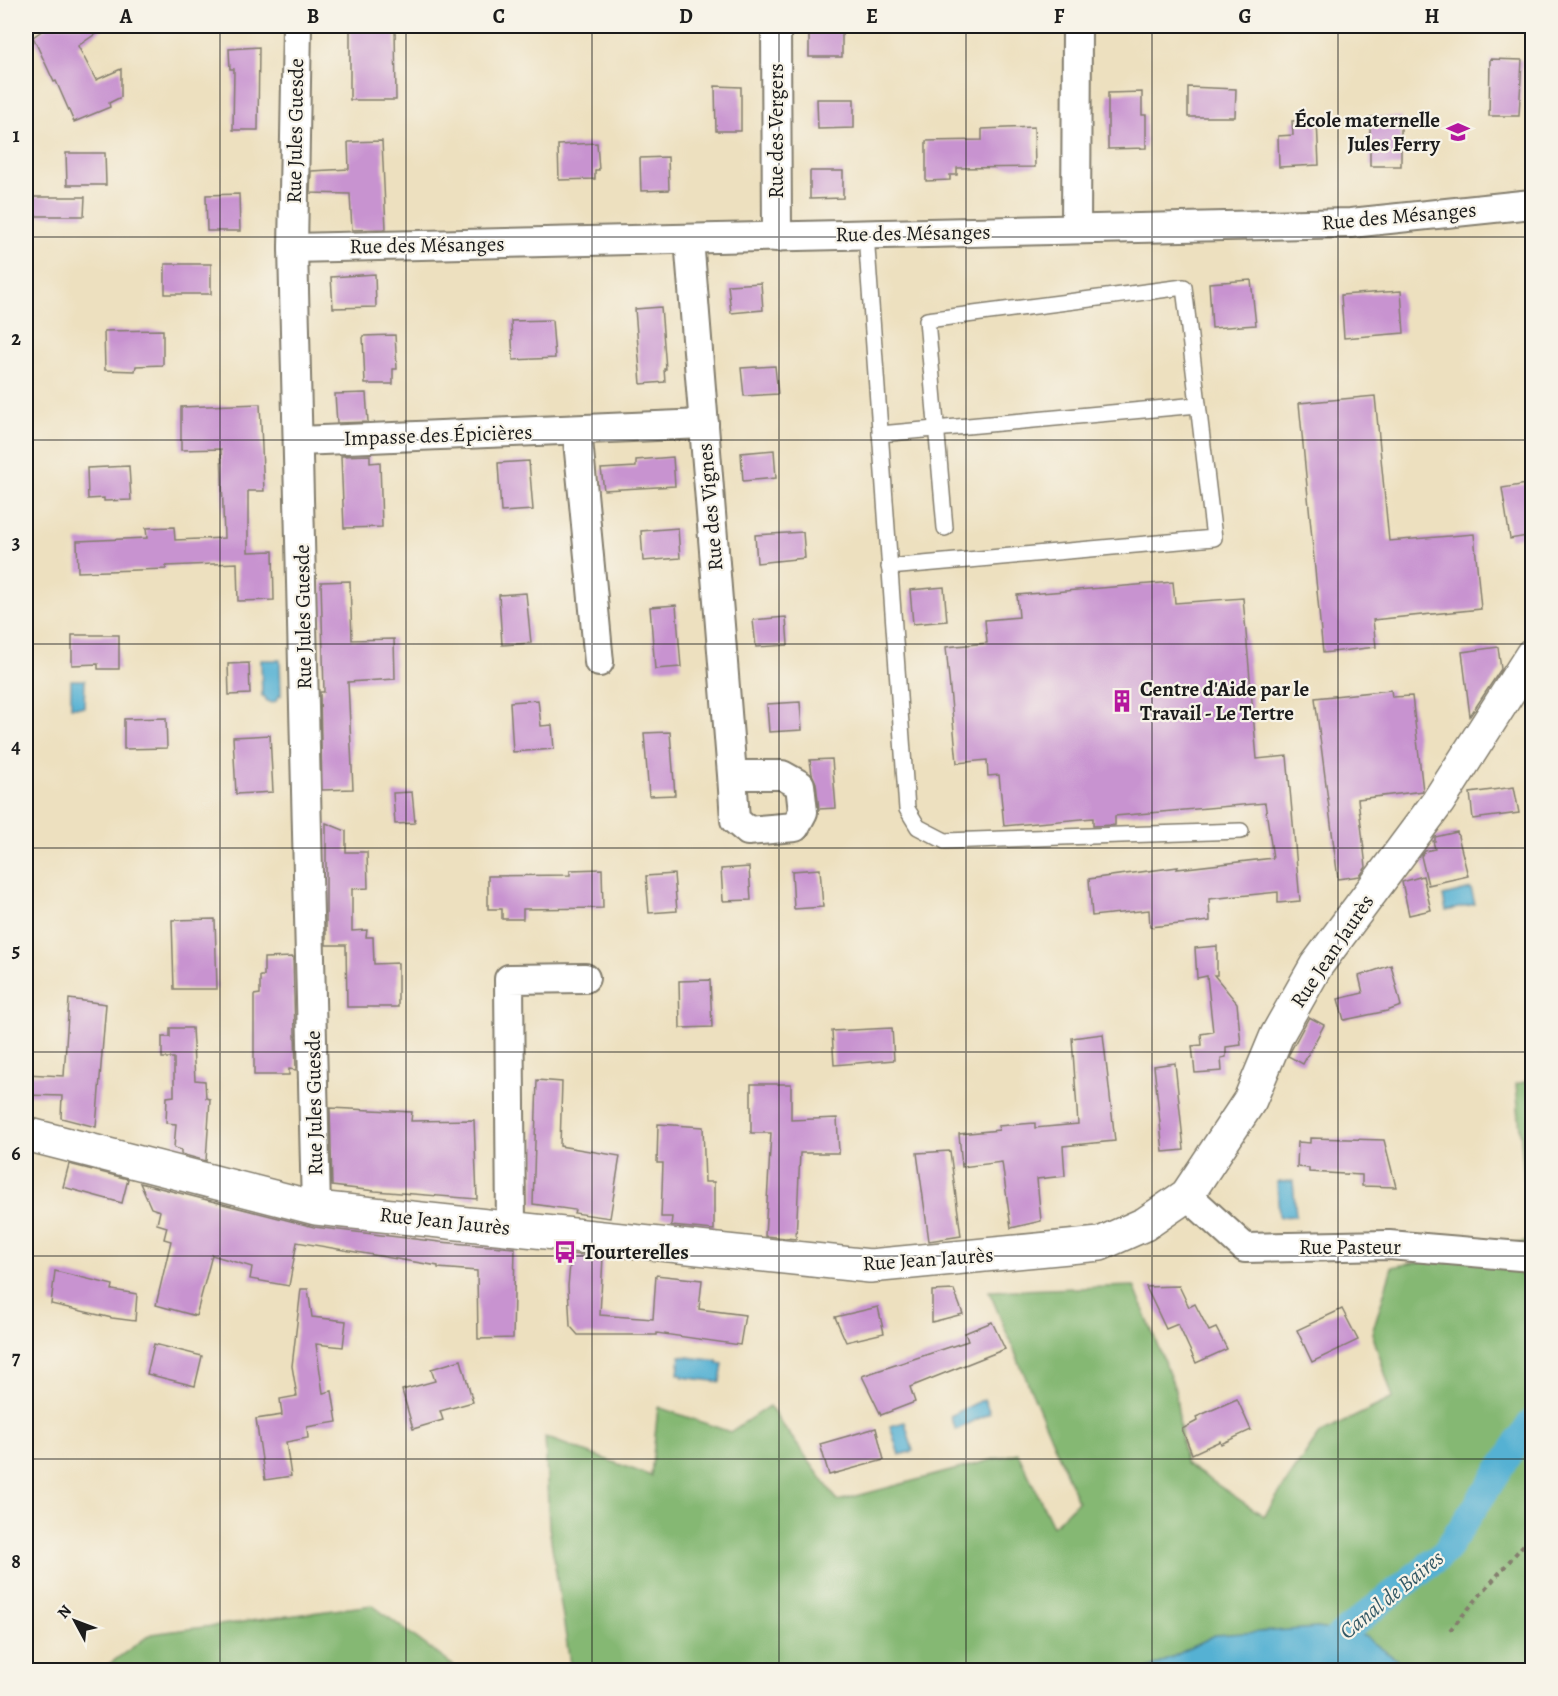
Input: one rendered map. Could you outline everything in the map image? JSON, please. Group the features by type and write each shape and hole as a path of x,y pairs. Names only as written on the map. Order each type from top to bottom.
{"street":[{"name":"Rue Jules Guesde","path":"297,26 293,248 316,1208"},
{"name":"Rue des Vergers","path":"776,26 777,237"},
{"path":"1076,229 1077,26"},
{"name":"Rue des Mésanges","path":"293,248 1351,223 1533,204"},
{"name":"Rue des Vignes","path":"689,239 732,775"},
{"name":"Impasse des Épicières","path":"299,441 704,424"},
{"path":"576,430 599,662"},
{"name":"Rue Jean Jaurès","path":"26,1134 316,1208 870,1266 1100,1244 1145,1224 1187,1195 1250,1100 1276,1035 1316,966 1438,802 1533,655"},
{"path":"511,1228 509,979 585,978"},
{"name":"Rue Pasteur","path":"1187,1195 1245,1248 1389,1245 1533,1257"}],"lane":[{"path":"866,234 907,809 918,827 945,841 1241,831"},
{"path":"889,567 1214,538 1184,287 927,321 945,528"},
{"path":"880,434 1198,405"}],"path":[{"path":"26,33 36,26"},
{"path":"1450,1630 1533,1535"}],"green space":[{"path":"1532,1080 1532,1670 571,1670 549,1527 545,1437 651,1476 658,1407 730,1432 769,1406 838,1501 1018,1453 1053,1526 1078,1501 989,1291 1134,1286 1175,1389 1185,1463 1264,1516 1319,1434 1393,1398 1372,1333 1392,1267 1530,1241 1516,1084"},
{"path":"372,1605 459,1670 101,1670 151,1634"}],"water":[{"path":"261,660 280,660 281,696 278,696 272,703 262,696"},
{"path":"71,680 85,680 84,707 71,707"},
{"path":"1471,889 1475,904 1446,911 1443,896"},
{"path":"1293,1181 1296,1216 1279,1217 1277,1182"},
{"path":"680,1356 718,1361 723,1364 720,1382 682,1377 678,1374"},
{"path":"984,1399 990,1413 956,1430 950,1416"},
{"path":"905,1422 913,1451 899,1455 890,1426"},
{"path":"1317,1628 1364,1636 1411,1670 1147,1670 1215,1635"}],"building":[{"path":"49,26 107,26 78,46 96,80 121,69 121,97 109,103 110,107 74,122 33,37"},
{"path":"350,26 395,26 396,100 350,100"},
{"path":"809,29 842,29 842,57 809,57"},
{"path":"259,47 258,130 233,130 234,69 230,69 229,49"},
{"path":"1490,59 1522,60 1519,116 1489,116"},
{"path":"715,86 741,87 741,131 716,131"},
{"path":"1188,87 1236,89 1235,117 1188,117"},
{"path":"1142,92 1142,115 1146,115 1146,148 1108,149 1108,93"},
{"path":"817,99 854,99 854,128 818,129"},
{"path":"1370,117 1401,117 1401,166 1370,166"},
{"path":"1317,120 1319,165 1279,167 1278,136 1293,135 1292,121"},
{"path":"1034,127 1035,167 957,168 957,175 950,175 950,180 926,181 926,141 982,140 982,129"},
{"path":"382,141 386,229 352,230 350,194 310,193 311,171 349,169 348,142"},
{"path":"597,143 599,170 595,170 595,179 559,180 558,145"},
{"path":"66,153 105,153 106,185 67,185"},
{"path":"668,157 669,190 641,191 640,158"},
{"path":"810,171 843,171 843,198 810,199"},
{"path":"239,194 240,231 207,231 206,195"},
{"path":"26,197 85,197 84,216 26,216"},
{"path":"165,264 211,264 211,294 165,294"},
{"path":"375,274 376,307 333,308 331,277"},
{"path":"1251,280 1256,325 1212,328 1209,283"},
{"path":"761,283 763,310 731,313 728,285"},
{"path":"1401,291 1404,333 1344,338 1341,295"},
{"path":"661,307 665,382 641,384 635,309"},
{"path":"552,320 555,358 513,360 511,321"},
{"path":"163,330 163,365 136,366 135,371 105,370 104,331"},
{"path":"395,335 397,369 393,369 393,384 365,384 363,336"},
{"path":"775,366 778,394 744,396 741,368"},
{"path":"366,393 368,422 337,423 335,394"},
{"path":"1375,396 1389,541 1474,534 1481,609 1373,620 1376,647 1323,653 1299,403"},
{"path":"260,404 264,491 248,491 248,552 273,551 274,600 238,601 237,563 166,566 166,569 78,572 77,541 147,538 146,528 174,527 175,540 224,538 221,449 181,450 181,407"},
{"path":"774,450 776,478 743,481 741,453"},
{"path":"370,455 370,463 380,462 382,527 344,528 341,456"},
{"path":"673,457 675,486 604,490 601,469 636,467 636,460"},
{"path":"529,461 533,510 501,512 498,463"},
{"path":"129,466 131,500 88,499 87,468"},
{"path":"1533,483 1533,535 1510,539 1502,488"},
{"path":"678,528 680,558 643,561 641,531"},
{"path":"803,532 805,558 757,563 755,535"},
{"path":"350,581 352,640 394,639 395,679 348,682 353,789 322,790 320,692 324,692 321,582"},
{"name":"Centre d'Aide par le Travail - Le Tertre","path":"1173,582 1175,603 1243,598 1257,759 1287,756 1300,901 1278,903 1278,892 1209,899 1210,921 1150,927 1149,910 1092,916 1089,879 1178,867 1177,869 1273,858 1265,803 1115,816 1115,825 1093,826 1093,818 1004,826 999,775 988,776 987,760 957,763 946,647 987,643 985,620 1019,617 1017,595"},
{"path":"944,587 947,621 913,624 910,590"},
{"path":"526,593 531,643 502,645 499,595"},
{"path":"676,605 681,667 655,669 650,607"},
{"path":"786,617 788,645 756,647 753,620"},
{"path":"72,635 119,635 119,669 98,669 98,664 72,665"},
{"path":"1498,647 1501,669 1470,716 1462,652"},
{"path":"249,663 250,694 229,695 228,664"},
{"path":"1391,690 1392,697 1412,696 1423,791 1358,799 1366,867 1360,876 1338,879 1315,698"},
{"path":"538,700 541,726 552,725 554,749 513,752 510,702"},
{"path":"800,702 802,730 769,732 767,704"},
{"path":"166,718 167,748 124,749 124,719"},
{"path":"670,732 675,795 649,796 644,733"},
{"path":"270,735 273,792 236,794 233,737"},
{"path":"832,759 836,808 819,809 810,760"},
{"path":"1514,787 1519,813 1473,819 1470,793"},
{"path":"412,792 415,823 395,824 393,793"},
{"path":"326,823 346,831 346,852 367,852 368,888 352,889 352,931 367,930 366,937 373,937 374,964 398,963 398,1007 347,1007 346,945 326,945"},
{"path":"1457,832 1468,876 1428,885 1421,856 1425,851 1435,849 1433,841 1435,837"},
{"path":"749,867 751,900 723,901 721,869"},
{"path":"602,869 603,908 523,909 523,919 502,919 502,909 488,909 488,876 570,875 570,870"},
{"path":"820,869 823,907 794,909 792,871"},
{"path":"674,874 677,911 649,913 646,876"},
{"path":"1423,876 1431,910 1409,915 1402,882"},
{"path":"215,919 217,989 174,989 172,920"},
{"path":"1217,946 1217,975 1214,975 1237,1003 1241,1045 1226,1047 1226,1057 1221,1058 1222,1071 1195,1073 1192,1046 1202,1045 1201,1034 1213,1032 1207,976 1197,978 1195,948"},
{"path":"293,957 296,1070 289,1069 289,1075 254,1075 254,995 260,994 260,976 264,976 264,958"},
{"path":"1391,965 1401,1006 1344,1020 1338,999 1363,993 1359,976"},
{"path":"710,980 712,1027 680,1028 679,981"},
{"path":"69,999 106,1004 96,1127 61,1118 62,1096 26,1095 26,1074 64,1076"},
{"path":"1309,1017 1324,1025 1303,1064 1288,1056"},
{"path":"170,1028 192,1028 195,1080 205,1081 206,1098 210,1099 206,1161 181,1154 181,1150 174,1148 176,1124 166,1123 167,1097 174,1096 174,1058 162,1058 162,1037 170,1037"},
{"path":"892,1028 894,1060 834,1065 832,1031"},
{"path":"1103,1034 1115,1141 1063,1146 1065,1176 1037,1179 1041,1221 1011,1228 1002,1162 962,1167 959,1134 999,1130 998,1126 1035,1123 1035,1128 1078,1124 1072,1038"},
{"path":"1175,1063 1184,1150 1163,1152 1154,1066"},
{"path":"537,1080 562,1082 560,1146 620,1156 610,1218 533,1204"},
{"path":"751,1084 791,1084 791,1120 837,1118 839,1153 800,1153 796,1239 765,1236 771,1133 751,1133"},
{"path":"330,1108 412,1112 411,1121 474,1120 477,1199 332,1186"},
{"path":"658,1124 703,1127 705,1182 714,1182 714,1230 671,1226 672,1217 661,1217 663,1163 657,1163"},
{"path":"1310,1138 1384,1140 1396,1187 1362,1186 1362,1175 1309,1172 1309,1168 1297,1167 1298,1142 1310,1143"},
{"path":"950,1151 961,1236 929,1241 917,1153"},
{"path":"69,1164 128,1179 122,1203 63,1187"},
{"path":"140,1183 314,1227 440,1242 515,1248 513,1338 478,1339 477,1271 438,1268 438,1266 297,1242 289,1286 250,1279 252,1267 212,1255 196,1316 156,1305 171,1241 164,1239 167,1227 157,1224 160,1211 151,1208"},
{"path":"571,1254 603,1257 600,1315 653,1319 656,1275 702,1280 699,1309 745,1315 740,1345 657,1333 657,1335 578,1335 570,1326 568,1286"},
{"path":"55,1271 113,1285 112,1290 137,1294 135,1321 51,1304"},
{"path":"1179,1286 1189,1307 1195,1304 1209,1331 1216,1328 1227,1349 1196,1363 1178,1324 1166,1329 1146,1287"},
{"path":"301,1289 308,1289 312,1317 346,1321 343,1347 316,1344 323,1393 332,1391 337,1422 307,1427 308,1438 286,1442 291,1476 265,1480 256,1419 282,1415 280,1399 297,1396 292,1366"},
{"path":"954,1290 963,1314 932,1322 932,1291"},
{"path":"878,1307 884,1333 846,1342 835,1317"},
{"path":"1342,1309 1358,1340 1312,1362 1297,1330"},
{"path":"992,1322 1005,1349 910,1387 915,1402 881,1415 862,1376 968,1341 965,1333"},
{"path":"154,1344 202,1356 195,1386 147,1374"},
{"path":"461,1360 473,1402 440,1411 443,1420 413,1429 402,1390 435,1381 431,1369"},
{"path":"1237,1399 1251,1430 1192,1454 1182,1429 1197,1421 1196,1417"},
{"path":"876,1428 884,1460 829,1475 820,1444"}],"waterway":[{"name":"Canal de Baires","path":"1319,1652 1445,1552 1532,1421"}],"place":[{"name":"École maternelle Jules Ferry","path":"1458,132"},
{"name":"Centre d'Aide par le Travail - Le Tertre","path":"1122,701"},
{"name":"Tourterelles","path":"565,1252"}]}
